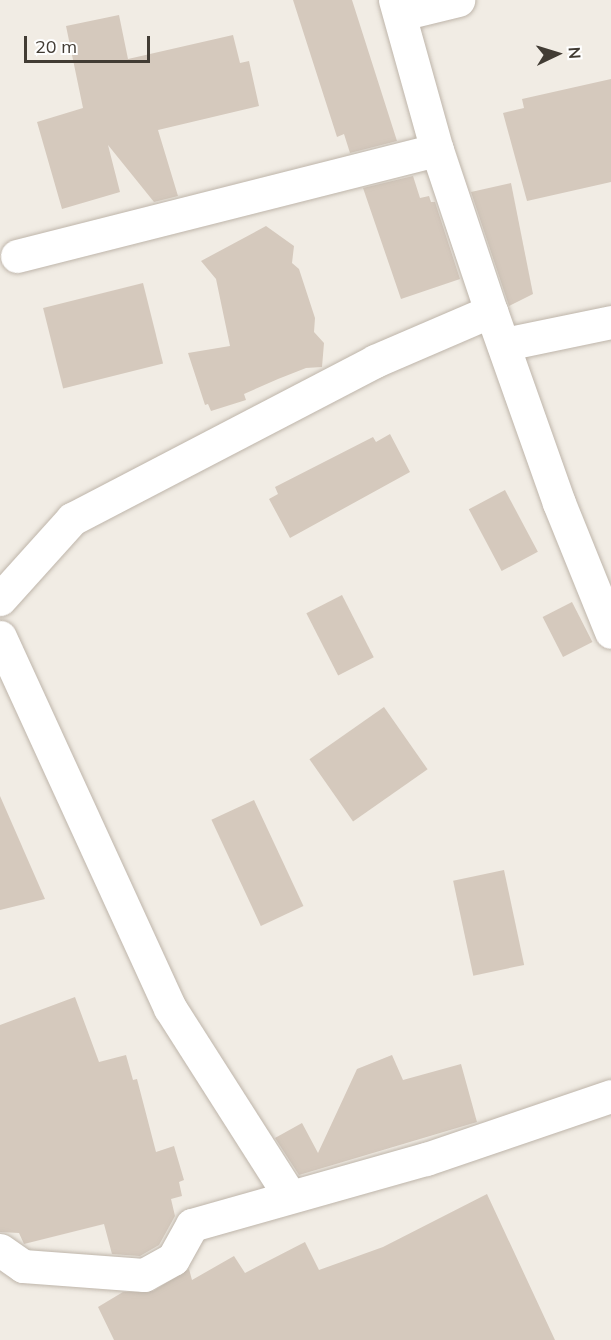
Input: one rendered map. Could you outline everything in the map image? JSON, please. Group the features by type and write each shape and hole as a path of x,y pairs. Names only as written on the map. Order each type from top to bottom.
{"street":[{"path":"458,0 398,7 437,150 491,311 505,344 563,514 611,630"},
{"path":"17,256 437,150"},
{"path":"0,599 72,519 375,361 491,311"},
{"path":"505,344 611,322"},
{"path":"0,637 170,1008 289,1195"},
{"path":"0,1250 23,1266 144,1275 173,1259 192,1225 289,1195 426,1159 611,1096"}],"building":[{"path":"293,0 352,0 397,141 350,153 344,134 337,137"},
{"path":"119,15 128,59 233,35 240,63 249,61 259,106 158,130 178,196 154,202 108,145 120,192 62,209 37,122 83,108 66,26"},
{"path":"611,79 611,182 527,201 503,113 524,108 522,99"},
{"path":"413,176 420,198 429,196 431,202 435,202 460,279 401,299 363,188"},
{"path":"511,183 533,294 509,306 471,192"},
{"path":"266,226 294,246 292,263 299,269 315,318 314,332 324,343 322,367 306,368 278,379 244,394 246,400 211,411 208,404 205,405 188,353 230,346 216,279 201,261"},
{"path":"143,283 163,364 63,388 43,308"},
{"path":"390,434 410,472 290,538 269,499 278,494 275,487 373,437 376,442"},
{"path":"505,490 538,552 502,571 469,509"},
{"path":"342,595 374,657 338,676 306,613"},
{"path":"572,602 592,642 563,657 543,617"},
{"path":"384,707 428,769 353,821 309,759"},
{"path":"0,796 45,899 0,910"},
{"path":"254,800 303,906 261,926 211,820"},
{"path":"504,870 524,965 473,976 453,881"},
{"path":"75,997 99,1062 126,1055 133,1080 137,1079 156,1152 174,1146 184,1180 179,1182 182,1196 171,1199 175,1216 159,1245 140,1256 112,1254 104,1224 24,1244 19,1233 0,1232 0,1025"},
{"path":"392,1055 403,1080 461,1064 477,1122 299,1175 275,1138 302,1123 318,1153 357,1069"},
{"path":"487,1194 555,1340 114,1340 98,1307 123,1292 153,1291 189,1269 192,1280 234,1256 245,1273 305,1242 319,1270 383,1247"}]}
